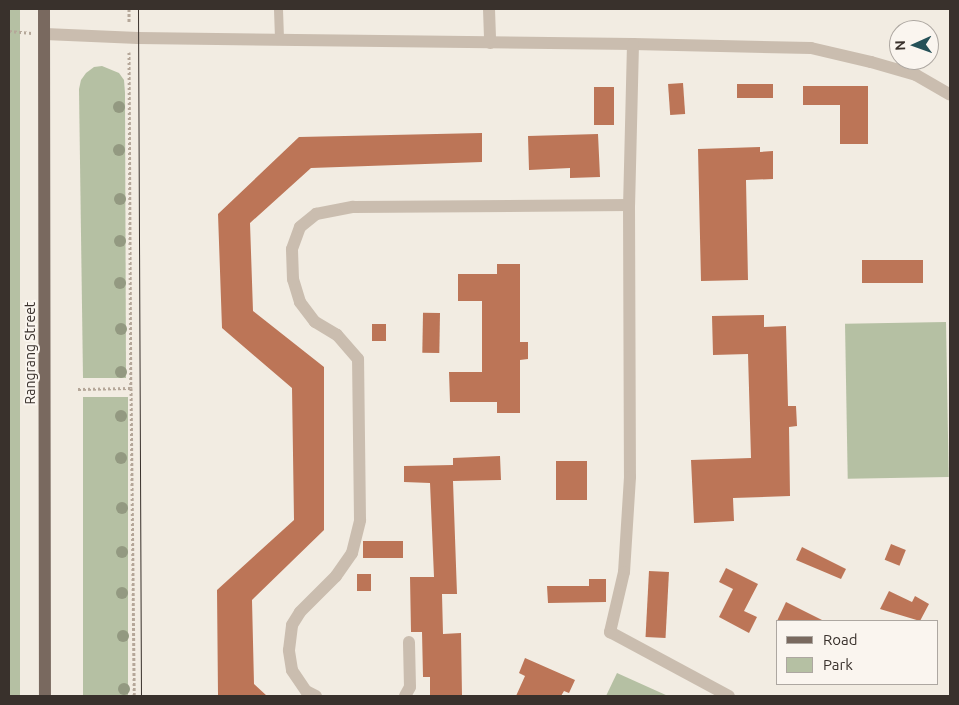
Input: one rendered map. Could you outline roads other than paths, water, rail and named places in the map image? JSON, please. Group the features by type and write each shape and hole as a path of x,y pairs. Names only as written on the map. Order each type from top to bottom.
{"main road":[{"name":"Rangrang Street","path":"44,9 45,696"}],"street":[{"path":"489,9 490,43"},
{"path":"45,34 279,40 810,48 916,75 950,95"},
{"path":"633,44 628,205 630,477 624,572 610,632 729,696"},
{"path":"316,696 306,691 292,670 289,650 292,625 300,612 336,576 352,553 360,520 358,359 337,335 315,322 300,302 293,279 292,249 300,227 316,214 353,207 628,205"},
{"path":"405,696 410,687 409,642"}],"lane":[{"path":"278,9 279,40"}],"tram line":[{"path":"138,9 141,696"}]}
